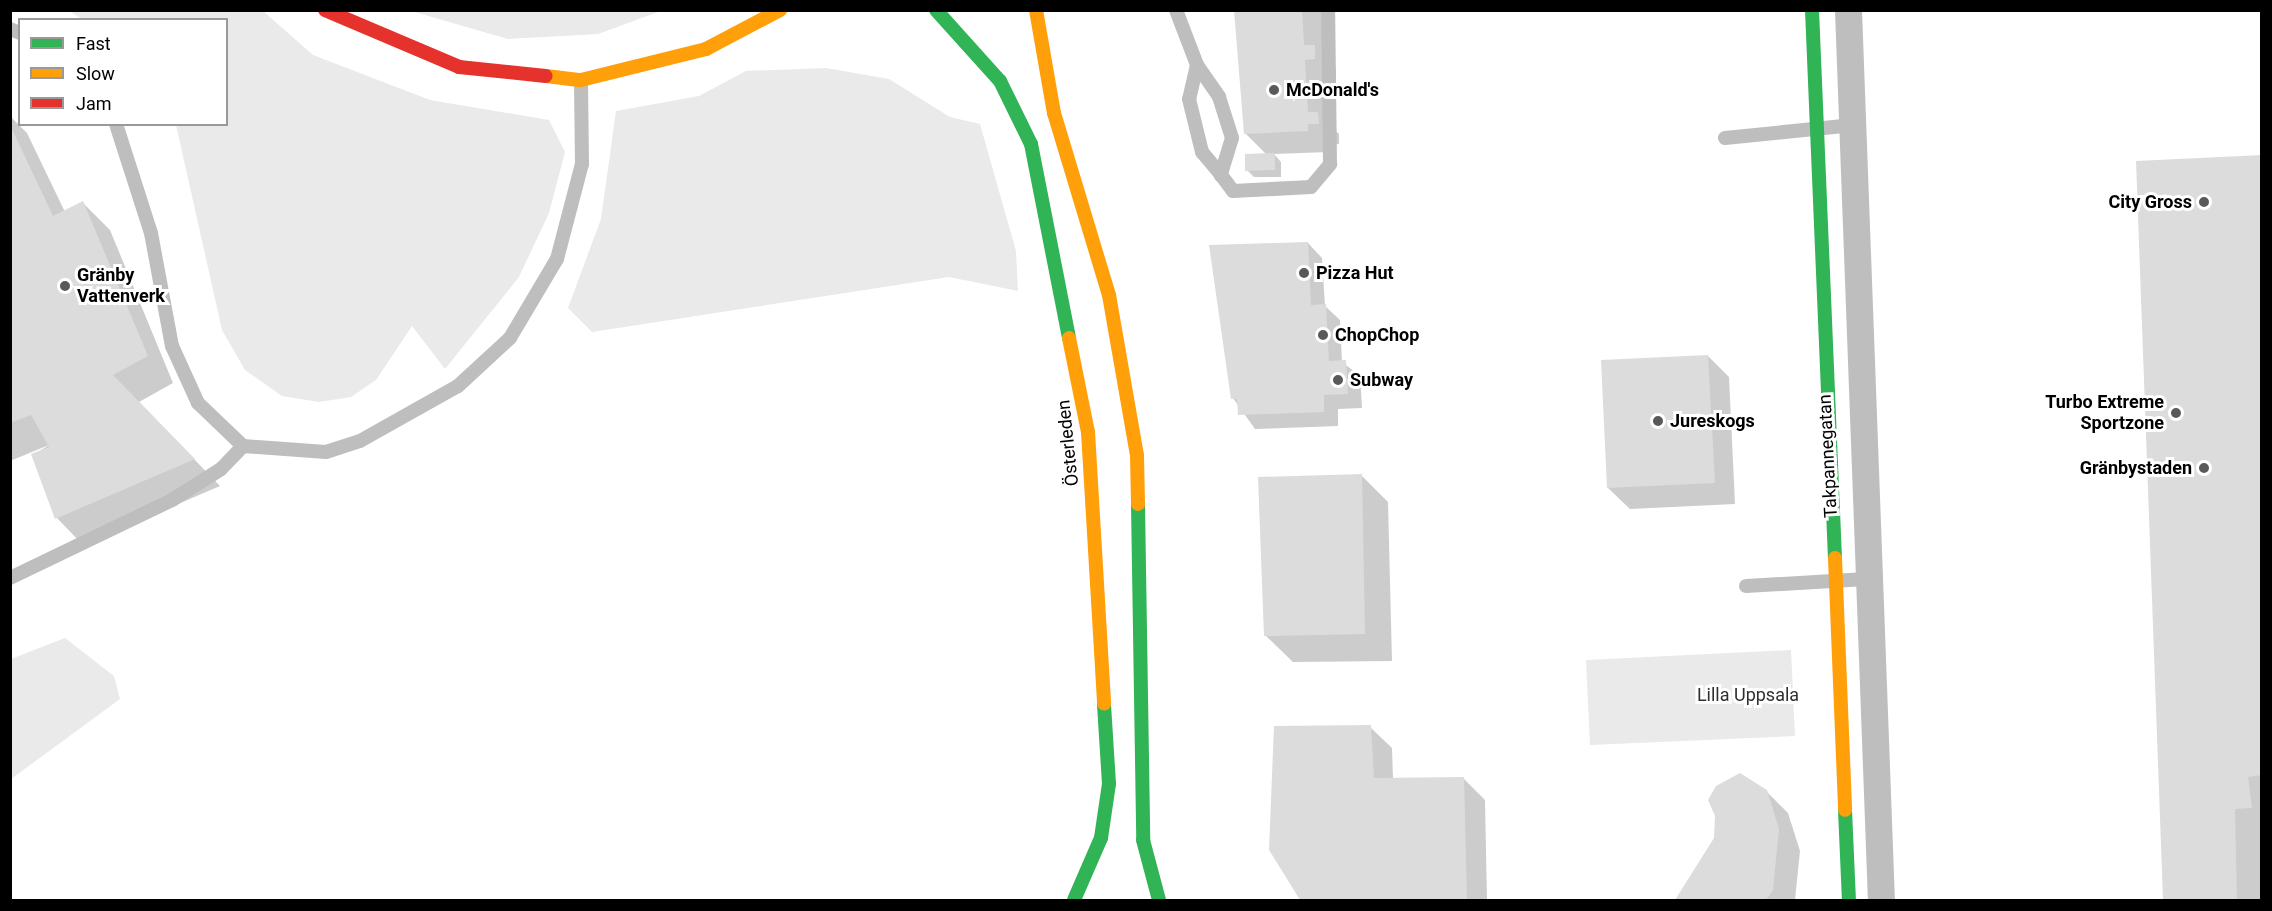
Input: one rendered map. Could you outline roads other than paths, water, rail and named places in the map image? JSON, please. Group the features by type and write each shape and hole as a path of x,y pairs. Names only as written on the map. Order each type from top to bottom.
{"main road":[{"path":"325,10 459,67 581,80 706,49 754,18 780,10"},
{"name":"Österleden","path":"936,10 1000,81 1031,144 1088,432 1109,784 1101,838 1074,900"},
{"path":"1036,10 1054,112 1109,295 1137,455 1143,840 1159,900"},
{"name":"Takpannegatan","path":"1812,10 1849,900"}],"street":[{"name":"Takpannegatan","path":"1848,10 1866,579 1881,900"}],"lane":[{"path":"1176,10 1197,65 1219,96 1232,138 1221,175"},
{"path":"1197,65 1189,99 1202,152 1233,191 1311,187 1330,164 1328,10"},
{"path":"117,126 151,233 172,346 198,403 243,446 326,452 360,441 458,386 510,338 557,259 582,164 581,80"},
{"path":"1725,138 1853,125"},
{"path":"10,578 172,500 221,469 243,446"},
{"path":"1746,586 1866,579"}],"place":[{"name":"McDonald's","path":"1274,90"},
{"name":"City Gross","path":"2204,202"},
{"name":"Pizza Hut","path":"1304,273"},
{"name":"Gränby Vattenverk","path":"65,286"},
{"name":"ChopChop","path":"1323,335"},
{"name":"Subway","path":"1338,380"},
{"name":"Turbo Extreme Sportzone","path":"2176,413"},
{"name":"Jureskogs","path":"1658,421"},
{"name":"Gränbystaden","path":"2204,468"}],"park label":[{"name":"Lilla Uppsala","path":"1748,695"}]}
